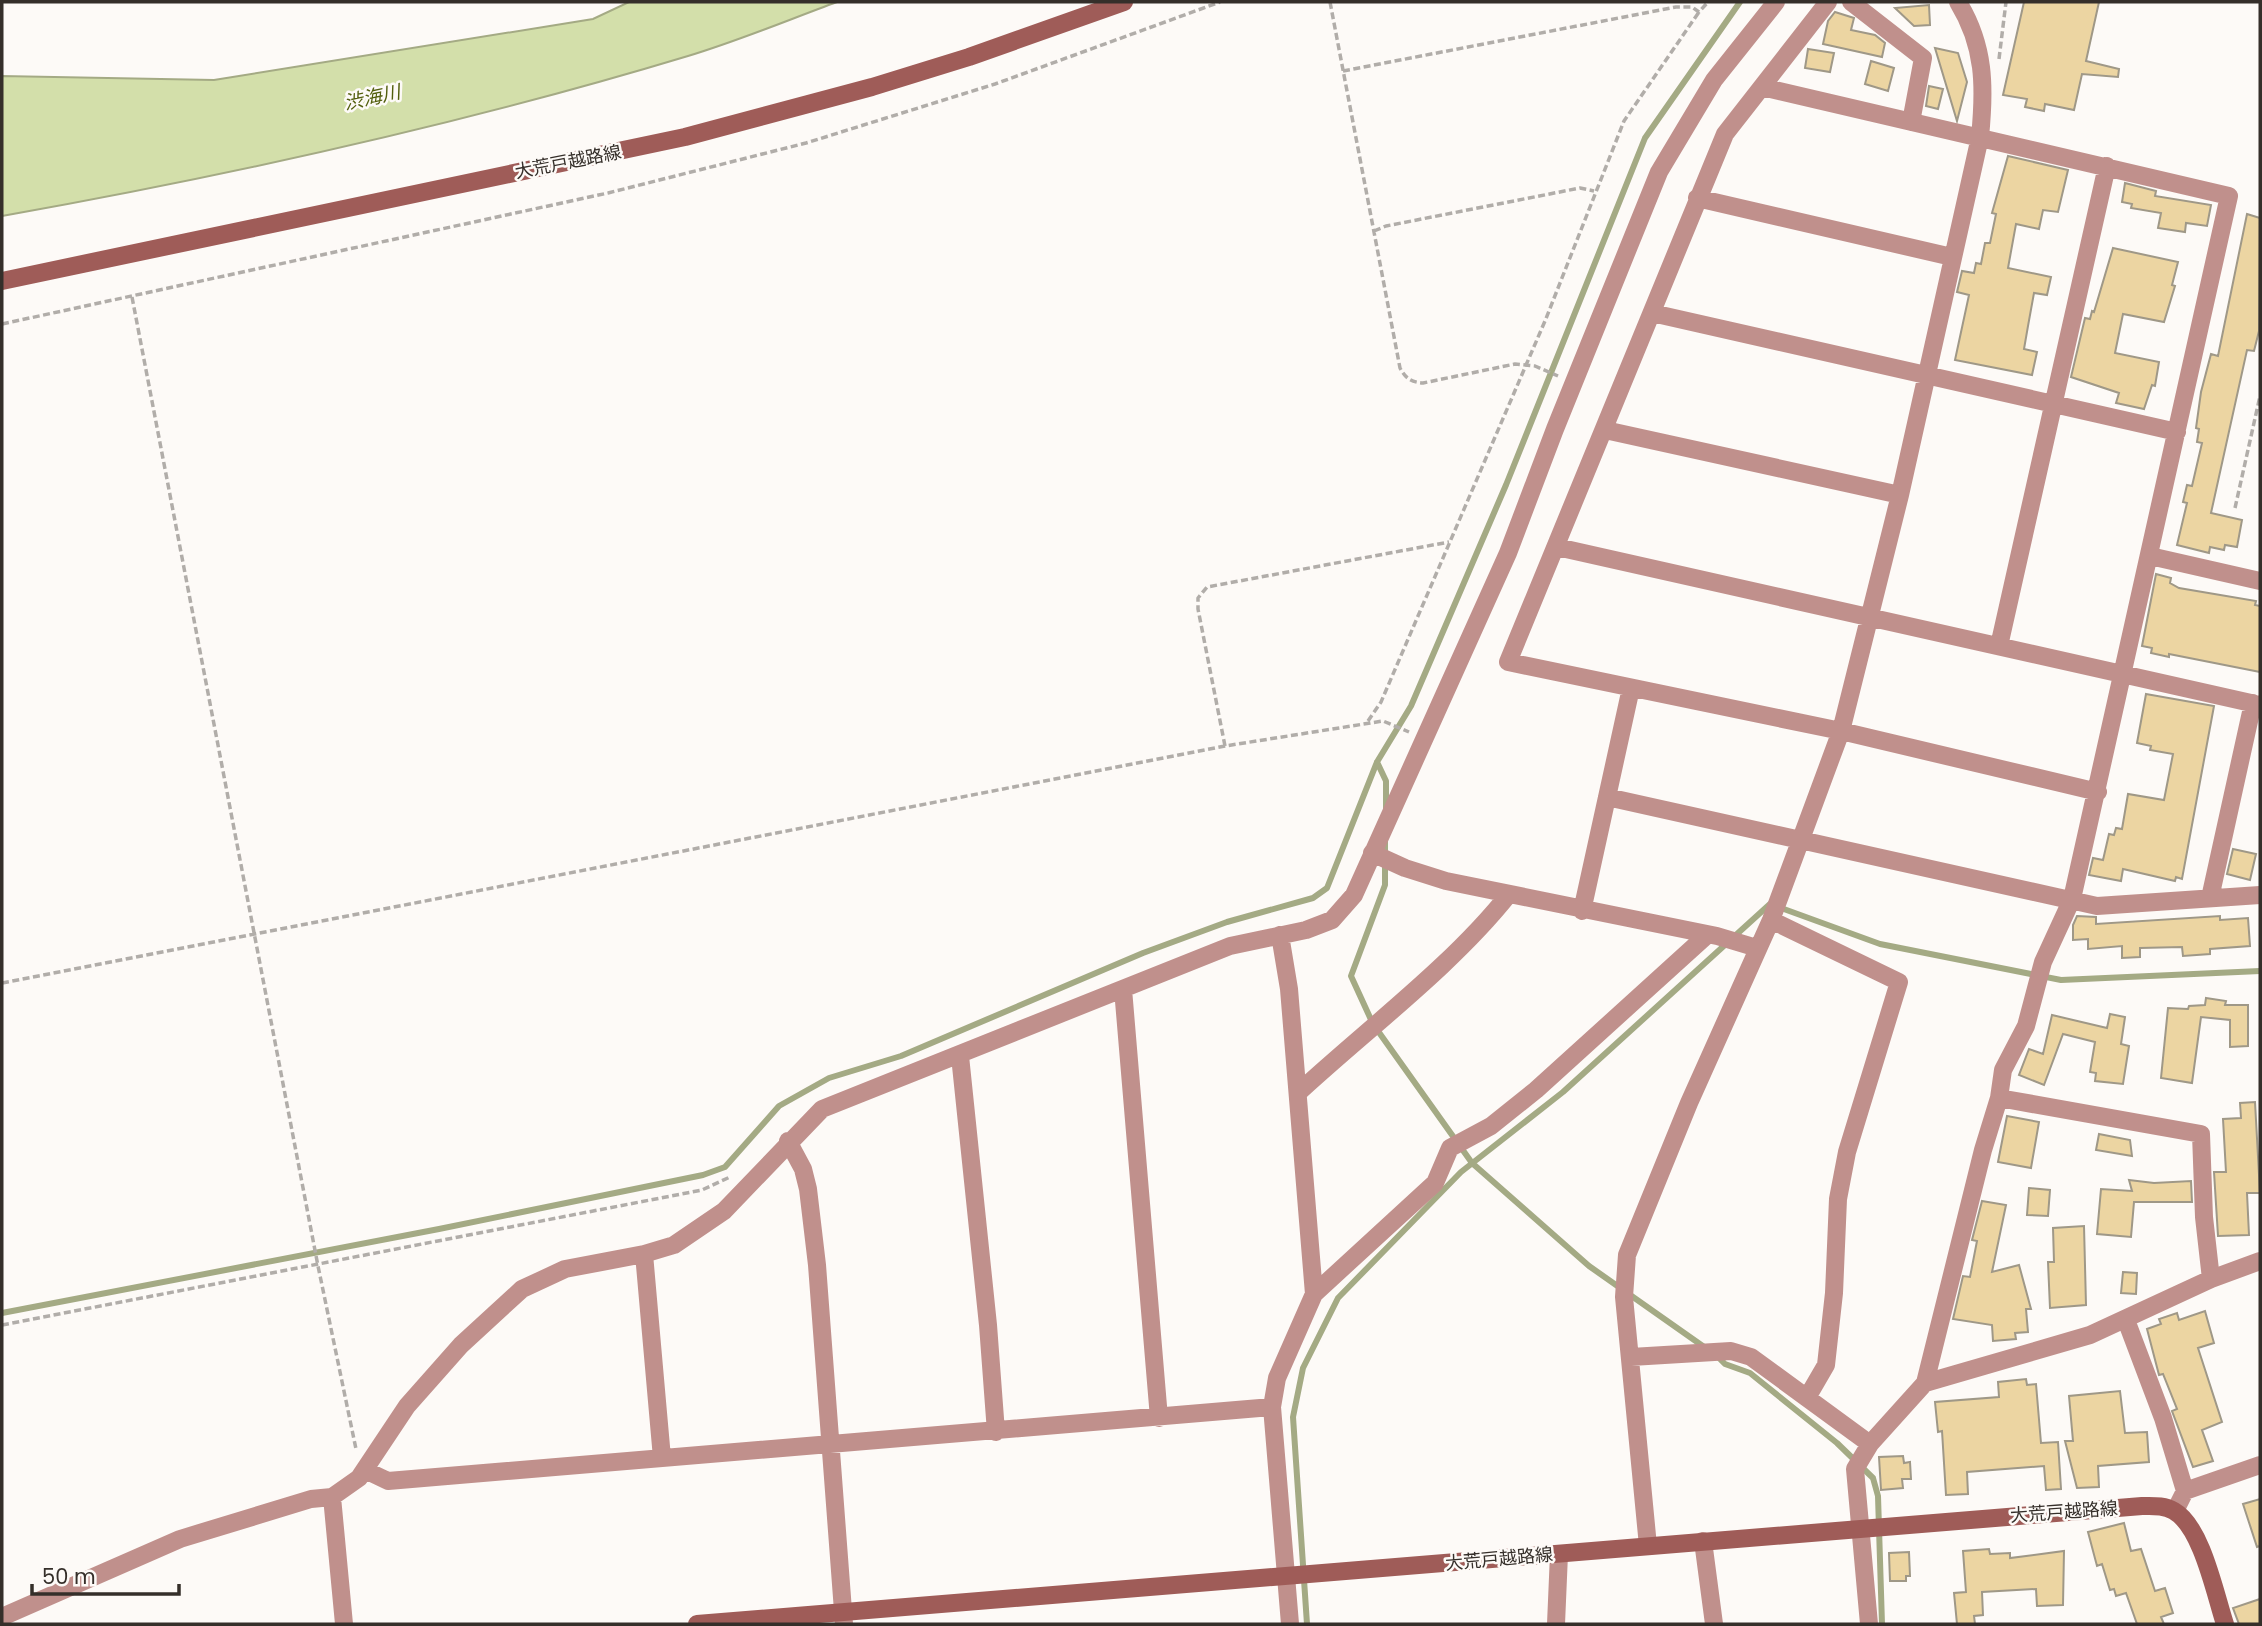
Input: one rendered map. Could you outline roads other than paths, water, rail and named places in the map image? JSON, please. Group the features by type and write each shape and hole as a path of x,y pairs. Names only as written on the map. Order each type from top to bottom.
{"main road":[{"name":"大荒戸越路線","path":"2,281 685,137 884,83 1124,2"},
{"name":"大荒戸越路線","path":"698,1624 843,1618 1287,1576 2142,1506 2163,1507 2175,1511"},
{"path":"2175,1511 2186,1521 2198,1541 2225,1624"}],"street":[{"path":"2,1617 180,1539 268,1511 332,1497 359,1479 381,1441 442,1366 522,1289 565,1269 644,1254 674,1245 724,1211 822,1109 1230,946 1332,920 1343,910 1354,895 1508,552 1659,172 1713,80 1776,2"},
{"path":"1828,2 1726,134 1697,198 1605,430 1508,662 1840,731 2098,792"},
{"path":"1851,2 1923,58 1911,122"},
{"path":"1648,1546 1624,1297 1627,1255 1756,948 1771,920 1802,841 1840,731 1871,617 1980,137 1984,94 1983,61 1967,16 1958,2"},
{"path":"1762,88 2229,196 2072,899 2043,962 2026,1026 2003,1070 1999,1098 1983,1150 1925,1383 1870,1444 1854,1469 1862,1528 1869,1624"},
{"path":"1999,646 2107,166"},
{"path":"1697,198 1952,257"},
{"path":"1652,313 2177,432"},
{"path":"1605,430 1900,495"},
{"path":"1557,547 2257,704 2210,898"},
{"path":"2150,556 2260,582"},
{"path":"1581,911 1630,688"},
{"path":"1607,797 2097,905 2260,895"},
{"path":"1372,853 1405,868 1446,881 1707,935 1756,948"},
{"path":"1298,1093 1426,978 1494,913 1509,894"},
{"path":"1771,920 1899,982 1847,1152 1838,1199 1826,1365 1808,1396"},
{"path":"1280,935 1287,977 1298,1093 1314,1294"},
{"path":"1290,1624 1272,1407 1277,1378 1314,1294 1435,1183 1450,1148 1491,1126 1536,1090 1707,935"},
{"path":"1123,989 1159,1418"},
{"path":"960,1056 986,1298 996,1432"},
{"path":"1999,1098 2201,1134 2204,1217 2211,1279"},
{"path":"788,1142 803,1169 808,1189 817,1265 843,1618"},
{"path":"644,1254 662,1458"},
{"path":"1925,1383 2063,1344 2126,1320 2211,1279 2260,1261"},
{"path":"2126,1320 2163,1418 2185,1491 2175,1511"},
{"path":"1631,1357 1731,1351 1751,1357 1808,1396 1870,1444"},
{"path":"365,1470 388,1481 1272,1407"},
{"path":"2185,1491 2260,1465"},
{"path":"332,1497 344,1624"},
{"path":"1703,1541 1714,1624"},
{"path":"1556,1624 1559,1554"}],"water":[{"name":"渋海川","path":"629,2 837,2 707,50 433,126 175,183 2,216 2,76 214,80 593,19"}],"waterway":[{"path":"2,1313 703,1175 725,1167 779,1106 829,1078 901,1056 1143,953 1227,922 1313,898 1327,888 1377,762 1411,706 1506,485 1645,138 1740,2"},
{"path":"1377,762 1386,781 1386,810"},
{"path":"1385,839 1385,885 1351,976 1373,1024 1472,1163 1589,1266 1707,1349"},
{"path":"1307,1624 1293,1417 1303,1368 1338,1298 1461,1172 1563,1092 1770,904 1880,944 2061,980 2260,971"},
{"path":"1716,1355 1725,1364 1750,1373 1837,1443 1873,1478 1878,1496 1882,1624"}]}
